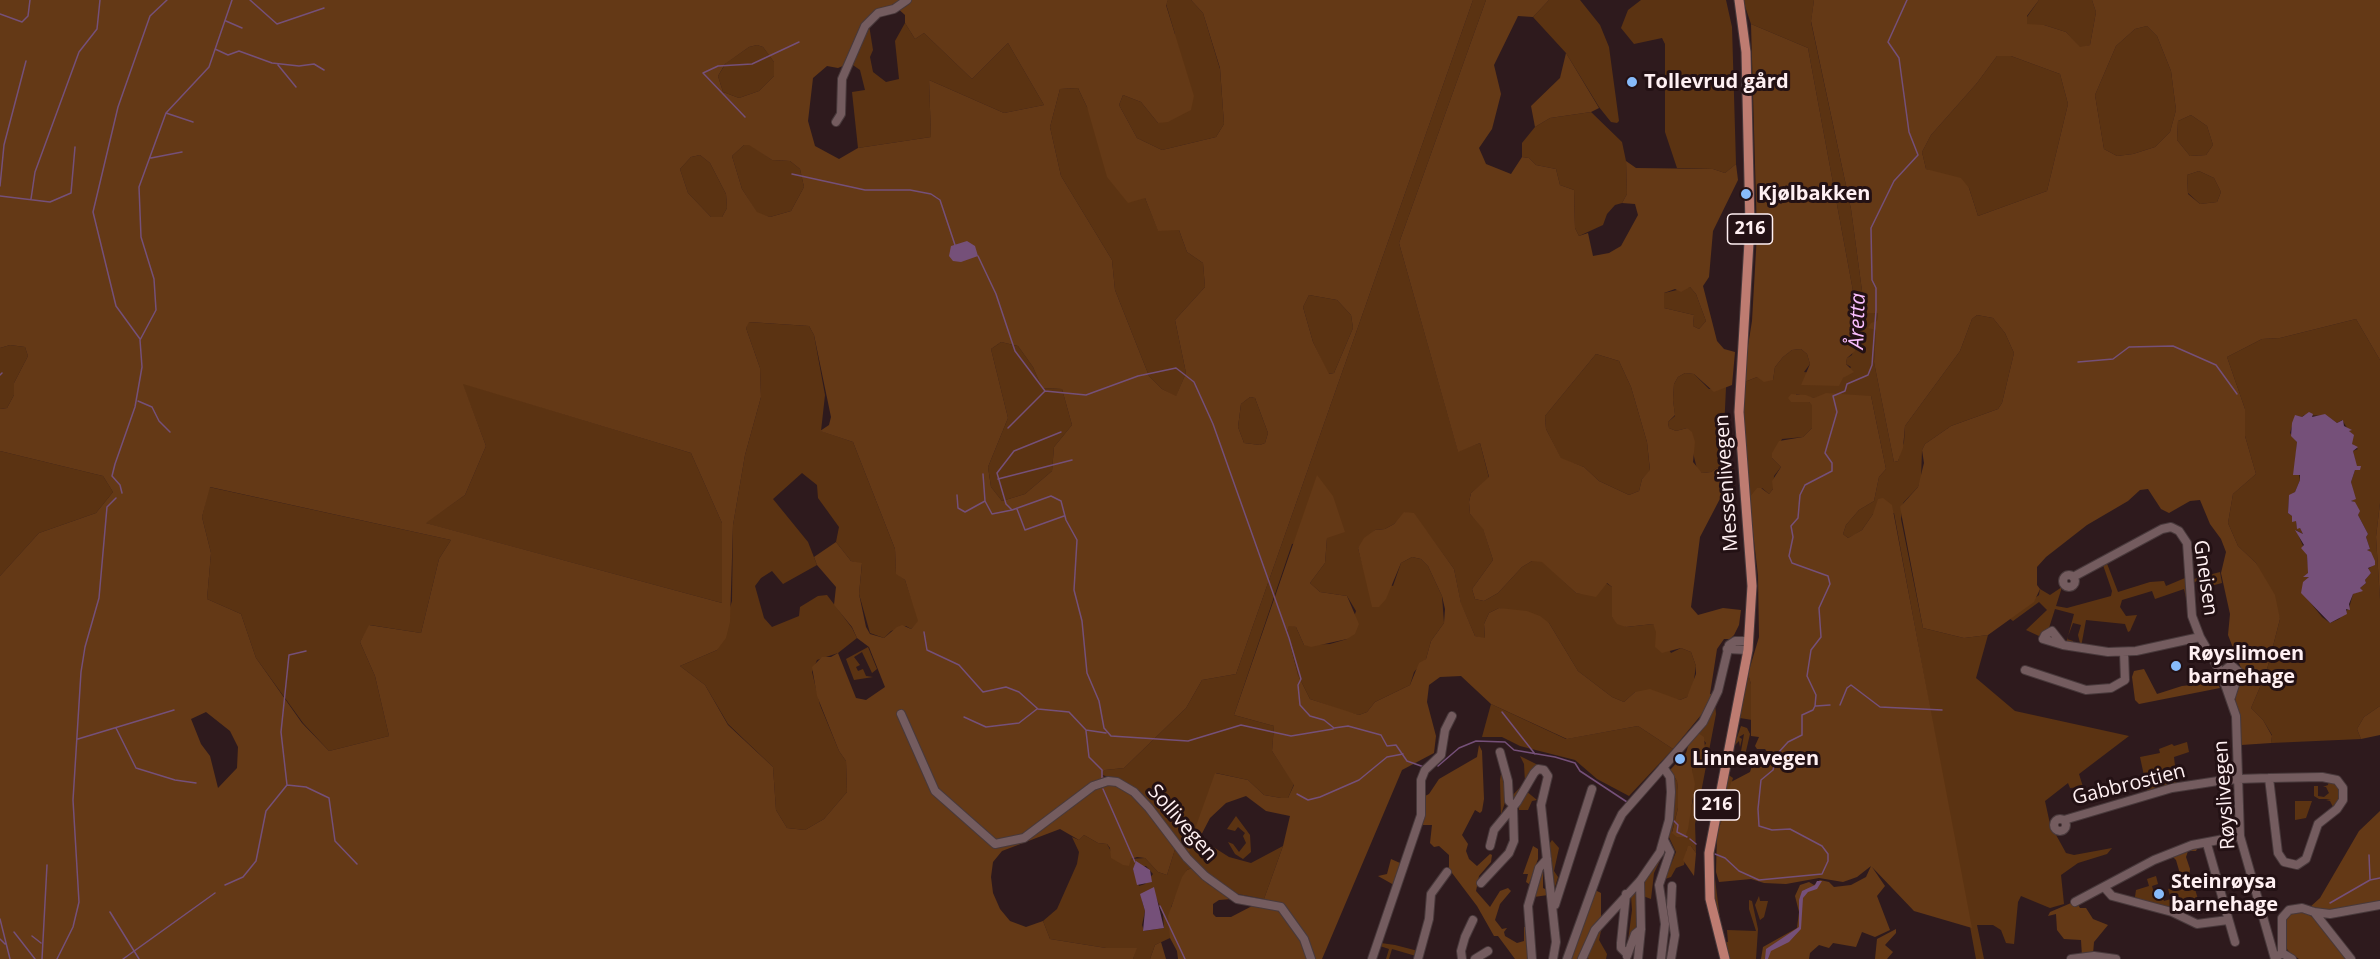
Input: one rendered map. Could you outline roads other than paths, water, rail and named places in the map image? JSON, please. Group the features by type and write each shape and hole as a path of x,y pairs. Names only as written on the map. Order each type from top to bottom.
{"main road":[{"name":"Messenlivegen","path":"1725,959 1711,906 1709,853 1748,646 1751,571 1739,396 1750,213 1746,52 1739,0"}],"street":[{"path":"836,122 841,114 842,79 860,36 875,15 894,9 907,0"},
{"name":"Gneisen","path":"2073,577 2162,529 2176,529 2183,534 2187,543 2189,603 2200,637 2221,673"},
{"path":"2063,645 2090,651 2124,651 2200,637"},
{"path":"1567,959 1617,823 1634,798 1707,715 1718,691 1727,649 1735,641 1748,646"},
{"path":"2025,670 2086,690 2111,688 2125,680 2124,651"},
{"name":"Røyslivegen","path":"2231,697 2239,679 2238,668 2231,665 2221,673 2236,716 2240,836 2277,957"},
{"name":"Sollivegen","path":"901,714 935,791 995,844 1014,842 1032,834 1093,786 1108,781 1117,782 1134,792 1149,808 1187,858 1205,876 1237,899 1281,907 1304,939 1311,959"},
{"path":"1372,959 1421,815 1421,780 1425,770 1441,755 1445,730 1452,716"},
{"path":"1481,883 1512,849 1513,805 1509,801 1508,781 1500,752"},
{"path":"1582,959 1595,930 1656,860 1664,840 1671,792 1670,777 1663,767"},
{"path":"1490,846 1494,830 1536,770 1544,770 1548,776 1541,805 1557,942 1553,959"},
{"name":"Gabbrostien","path":"2064,820 2172,788 2238,779 2269,778 2333,778 2340,782 2343,788 2340,805 2318,824 2306,859 2297,864 2284,862 2278,853 2269,778"},
{"path":"1553,910 1592,789"},
{"path":"2075,902 2154,860 2192,845 2240,836"},
{"path":"1661,959 1665,924 1659,885 1670,852 1664,840"},
{"path":"2206,844 2235,942"},
{"path":"1532,959 1528,906 1539,868 1547,859"},
{"path":"1418,959 1429,919 1431,894 1441,884 1447,872"},
{"path":"1638,959 1641,929 1640,881"},
{"path":"1671,959 1675,935 1671,908 1672,886"},
{"path":"2104,887 2112,896 2172,912 2197,924 2228,920"},
{"path":"1626,894 1621,943 1627,956"},
{"path":"1661,902 1671,908"},
{"path":"2292,959 2277,957 2281,924 2285,913 2298,907 2330,914 2380,905"},
{"path":"2314,912 2351,959"},
{"path":"1462,959 1461,951 1473,920"},
{"path":"1627,956 1635,934 1641,929"},
{"path":"1475,959 1488,951"},
{"path":"2071,959 2094,956 2116,959"}],"waterway":[{"path":"0,14 22,22 28,16 30,0"},
{"path":"31,199 35,172 79,52 97,29 100,0"},
{"path":"140,339 116,306 93,212 118,107 150,16 167,0"},
{"path":"122,493 120,485 112,476 135,407 142,367 140,340 156,310 154,279 141,237 139,187 166,113 209,67 232,0"},
{"path":"250,0 277,24 324,8"},
{"name":"Åretta","path":"1715,854 1725,858 1739,871 1759,880 1822,874 1828,861 1828,854 1822,846 1790,829 1772,830 1759,826 1758,809 1761,780 1773,770 1778,753 1788,742 1802,735 1802,715 1813,710 1815,706 1816,695 1807,676 1811,650 1821,637 1819,608 1830,584 1828,576 1792,563 1789,556 1793,537 1791,526 1798,518 1800,495 1805,485 1832,471 1832,463 1825,453 1837,412 1833,396 1845,391 1847,384 1868,375 1872,365 1876,288 1872,280 1871,228 1894,181 1918,155 1909,132 1899,58 1888,42 1907,0"},
{"path":"226,21 242,28"},
{"path":"745,117 703,73 718,66 752,64 799,42"},
{"path":"215,49 228,55 239,51 272,63 299,66 314,64 324,70"},
{"path":"0,186 4,145 26,61"},
{"path":"278,65 296,87"},
{"path":"166,113 193,122"},
{"path":"0,196 50,202 71,193 75,147"},
{"path":"151,158 182,152"},
{"path":"792,174 865,190 910,190 931,194 940,200 955,245"},
{"path":"978,256 996,294 1015,351 1045,391 1086,395 1138,376 1176,368 1194,382 1213,424 1289,638 1301,679 1298,685 1300,705 1310,716 1324,720 1334,728 1348,726 1381,735 1387,746 1396,745 1407,761 1424,767"},
{"path":"2078,362 2113,359 2129,347 2173,346 2216,365 2237,394"},
{"path":"1008,428 1045,391"},
{"path":"138,401 152,407 159,421 170,432"},
{"path":"1061,432 1014,451 997,473 1006,504 1012,510 1051,496 1061,501 1066,520 1077,540 1074,590 1082,621 1087,673 1099,701 1104,728 1111,736 1188,741 1241,725 1291,736 1333,729"},
{"path":"998,479 1072,460"},
{"path":"983,474 985,501 992,514 1012,510"},
{"path":"957,495 958,508 965,512 985,501"},
{"path":"57,959 73,927 79,902 73,800 81,672 85,647 99,598 107,507 116,498"},
{"path":"1017,509 1025,530 1064,516"},
{"path":"924,632 927,650 959,665 983,692 1006,687 1019,692 1038,709 1069,712 1086,730 1106,733"},
{"path":"225,885 243,877 256,861 266,811 287,785 281,732 289,655 306,651"},
{"path":"1840,705 1847,688 1851,685 1880,707 1942,710"},
{"path":"1816,706 1830,705"},
{"path":"964,717 986,727 1019,723 1037,709"},
{"path":"78,739 174,710"},
{"path":"1502,712 1535,754"},
{"path":"116,728 136,768 175,780 196,783"},
{"path":"1086,731 1089,757 1102,770 1102,779"},
{"path":"1438,766 1459,748 1476,741 1505,742 1514,750 1575,763 1580,771 1627,802"},
{"path":"1297,794 1308,800 1320,797 1359,780 1387,757 1403,754"},
{"path":"287,785 306,787 329,798 335,841 357,864"},
{"path":"1103,789 1135,862"},
{"path":"1673,820 1678,825 1677,832 1687,837"},
{"path":"1690,839 1696,844"},
{"path":"2369,855 2370,879"},
{"path":"42,959 47,865"},
{"path":"2330,903 2370,880 2380,878"},
{"path":"123,959 215,893"},
{"path":"1160,906 1185,959"},
{"path":"110,912 139,959"},
{"path":"0,919 10,959"},
{"path":"14,932 35,959"},
{"path":"32,936 41,943"},
{"path":"0,939 5,944"}],"place":[{"name":"Tollevrud gård","path":"1632,82"},
{"name":"Kjølbakken","path":"1746,194"},
{"name":"Røyslimoen barnehage","path":"2176,666"},
{"name":"Linneavegen","path":"1680,759"},
{"name":"Steinrøysa barnehage","path":"2159,894"}]}
